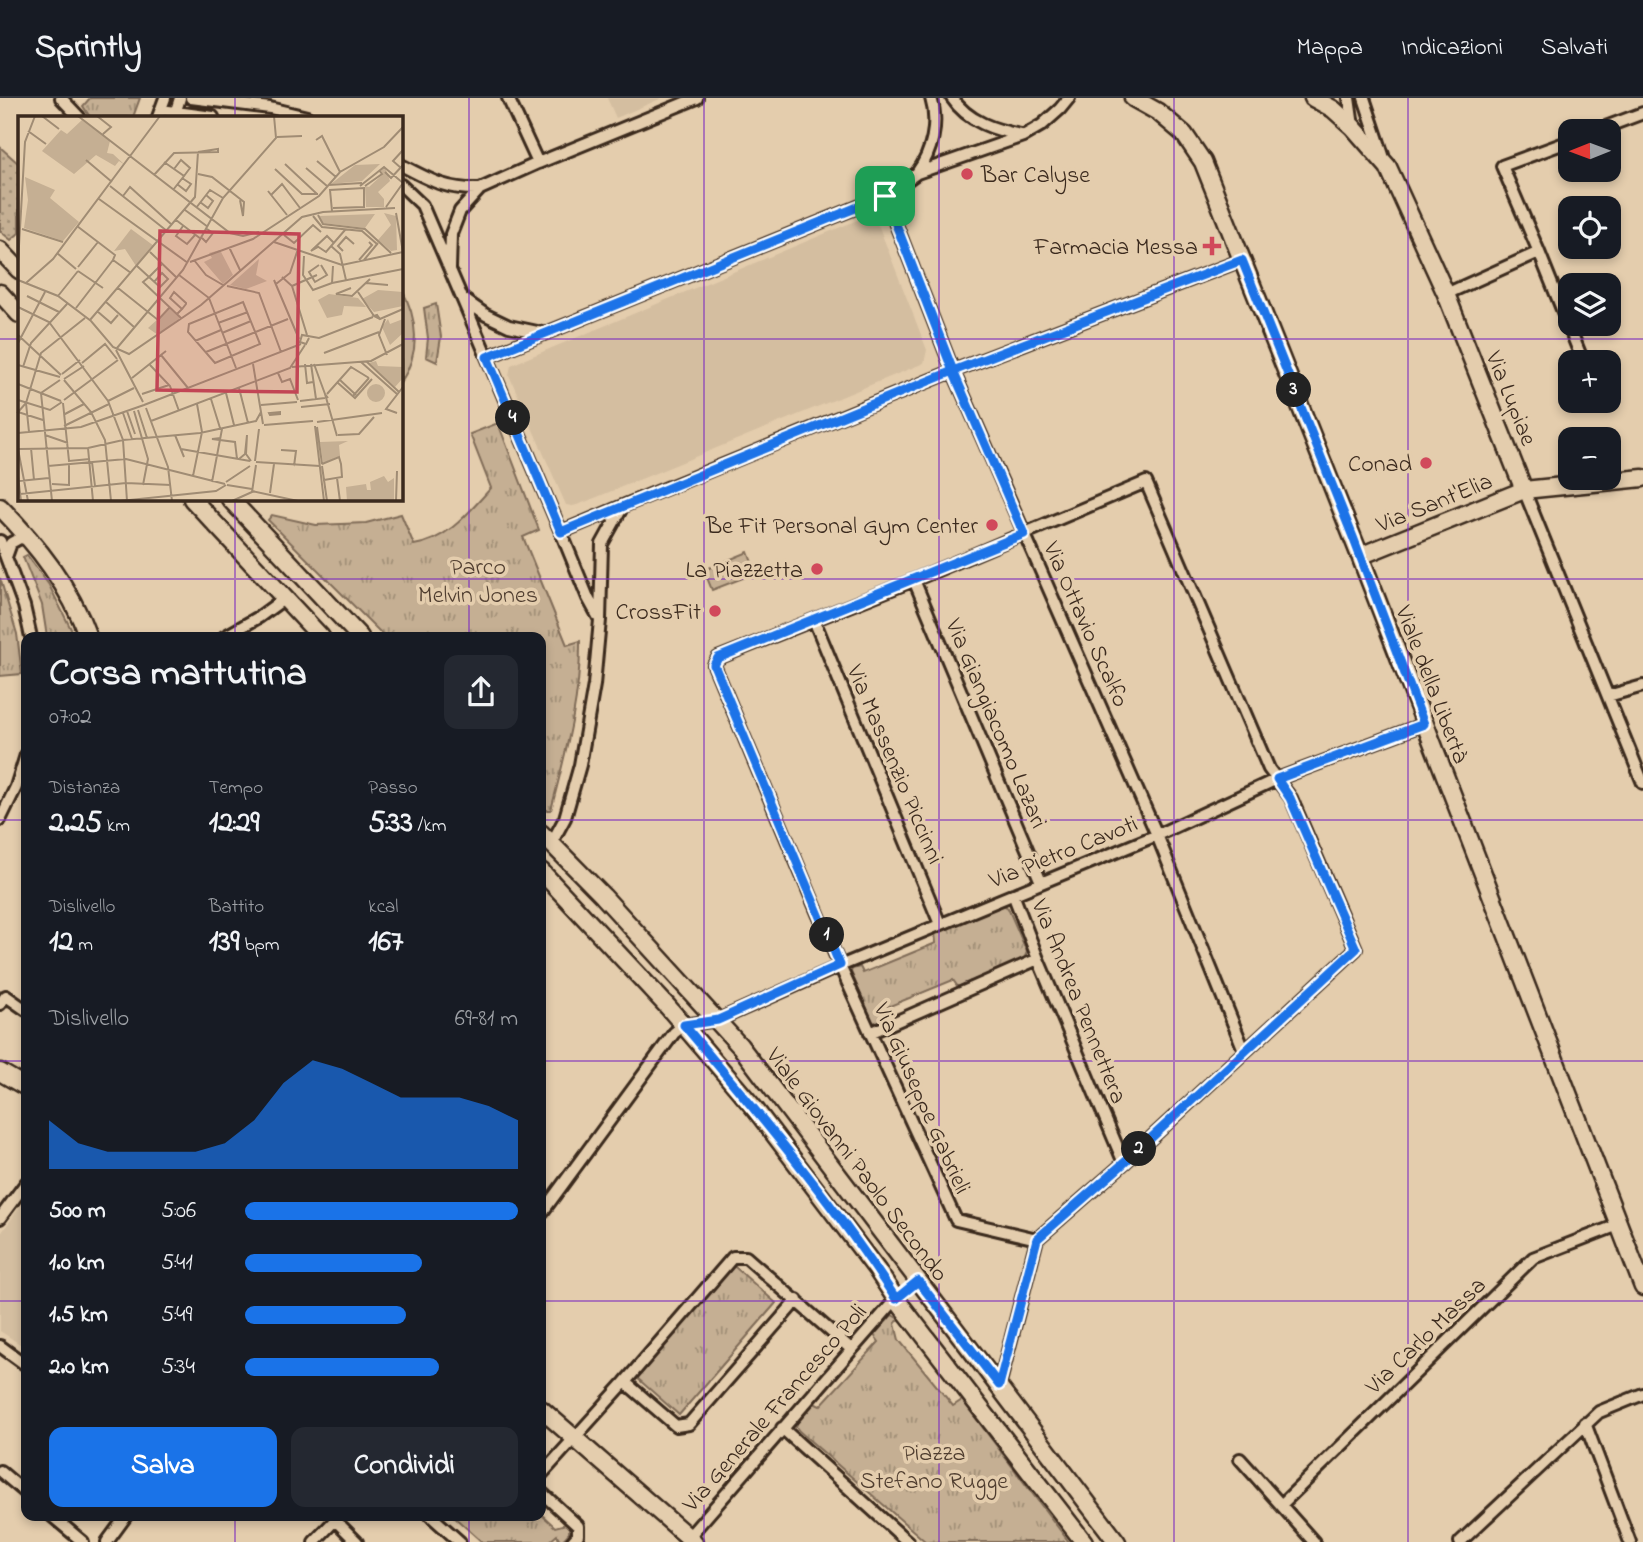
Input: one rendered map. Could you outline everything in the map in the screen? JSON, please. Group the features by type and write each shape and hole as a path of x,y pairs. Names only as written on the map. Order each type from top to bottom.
{"main road":[{"name":"Viale della Libertà","path":"1133,98 1153,105 1184,134 1203,162 1360,556 1643,1287"},
{"name":"Via Lupiae","path":"1313,98 1333,109 1353,127 1388,167 1446,294 1524,490"},
{"path":"0,293 18,313"},
{"name":"Via Sant'Elia","path":"1360,556 1524,490 1643,478"},
{"path":"193,500 316,632"},
{"path":"231,500 355,632"},
{"path":"0,507 57,573 86,632"},
{"name":"Viale Giovanni Paolo Secondo","path":"546,838 718,1020 1117,1542"},
{"name":"Viale Giovanni Paolo Secondo","path":"546,881 684,1025 755,1109 896,1299 1084,1542"},
{"path":"0,1072 21,1084"},
{"path":"896,1299 918,1281"},
{"path":"546,1413 689,1540"}],"street":[{"path":"61,98 75,102"},
{"path":"165,98 159,114 194,116"},
{"path":"174,115 180,98"},
{"path":"191,98 270,108 303,116"},
{"path":"508,98 538,163"},
{"path":"450,269 451,234 460,211 480,189 697,98"},
{"path":"916,173 1023,136 1042,125 1069,98"},
{"path":"1349,98 1353,127"},
{"path":"1364,98 1373,132 1388,167"},
{"path":"487,357 885,196 916,173 928,157 933,137 933,103 955,102 992,129 1023,136"},
{"path":"1621,121 1643,113"},
{"path":"1558,145 1502,166 1578,350"},
{"path":"402,166 437,184 458,189 480,189"},
{"path":"402,187 422,205 600,620"},
{"name":"Via Ottavio Scalfo","path":"885,196 953,371 1157,835 1244,1050"},
{"path":"1446,294 1539,252"},
{"path":"561,532 953,371 1242,260"},
{"path":"462,298 486,316 509,326 544,334"},
{"path":"814,620 1146,482 1269,769 1290,798 1356,949 1124,1163 1037,1239 999,1385"},
{"name":"Via Lupiae","path":"1524,490 1643,783"},
{"path":"546,838 565,818 580,765 594,685 600,620 602,544 623,506"},
{"path":"6,557 11,543 20,538 32,541"},
{"path":"0,541 24,606 30,632"},
{"name":"Via Giangiacomo Lazari","path":"914,580 1041,882"},
{"path":"233,632 285,598"},
{"name":"Via Giuseppe Gabrieli","path":"814,620 718,658 714,665 840,965 956,1220 1037,1239"},
{"name":"Via Massenzio Piccinni","path":"814,620 940,924"},
{"path":"1608,696 1643,686"},
{"name":"Via Pietro Cavoti","path":"684,1025 718,1020 840,965 1157,835 1277,779 1424,724"},
{"path":"0,820 21,771"},
{"name":"Via Andrea Pennettera","path":"1013,894 1124,1163"},
{"path":"870,1033 1038,959"},
{"path":"0,1004 6,996 21,1006"},
{"path":"546,1207 674,1033 684,1025"},
{"path":"0,1218 21,1190"},
{"name":"Via Carlo Massa","path":"1281,1505 1533,1258 1618,1225"},
{"path":"546,1470 733,1257 746,1257 851,1349"},
{"name":"Via Generale Francesco Poli","path":"689,1540 782,1428 896,1299"},
{"path":"625,1382 676,1426 689,1424 797,1300"},
{"path":"0,1346 21,1361"},
{"path":"1460,1542 1599,1412 1643,1394"},
{"path":"1586,1423 1630,1542"},
{"path":"782,1428 908,1542"},
{"path":"1241,1459 1314,1542"},
{"path":"0,1471 21,1489"},
{"path":"546,1497 578,1526 578,1535 572,1542"},
{"path":"58,1521 83,1542"},
{"path":"107,1542 122,1521"},
{"path":"314,1542 334,1521"},
{"path":"340,1521 357,1542"},
{"path":"437,1521 460,1542"}],"shaded area":[{"path":"607,98 662,98 616,118"},
{"path":"860,219 874,220 879,227 927,350 924,363 580,504 566,505 509,375 511,365"},
{"path":"21,1205 21,1345 0,1331 0,1235"}],"green space":[{"path":"90,98 140,98 133,116 89,116 83,106"},
{"path":"0,147 18,163 18,234 11,240 0,231"},
{"path":"402,290 411,311 415,335 412,359 402,380"},
{"path":"436,304 441,337 437,362 426,357 428,338 424,308"},
{"name":"Parco Melvin Jones","path":"498,423 539,530 523,537 567,645 580,641 575,705 551,810 546,810 546,632 380,632 268,520 272,515 316,525 366,523 401,514 414,545 426,542 457,524 491,488 470,434"},
{"path":"748,552 756,573 712,590 704,570"},
{"path":"27,555 49,585 72,632 46,632 42,605 23,557"},
{"path":"0,578 17,634 21,674 0,676"},
{"path":"1003,905 1008,908 1027,952 1024,959 958,987 953,980 880,1010 882,1020 873,1023 852,969 860,967 863,973 936,943 935,933"},
{"path":"731,1267 735,1267 776,1303 679,1415 637,1378"},
{"name":"Piazza Stefano Rugge","path":"892,1315 899,1319 895,1324 899,1340 953,1406 962,1400 1069,1542 926,1542 799,1431 796,1427 798,1418 814,1403 820,1406 879,1342 874,1335"},
{"path":"546,1519 555,1527 566,1524 569,1528 569,1533 561,1542 557,1535 549,1542 482,1542 459,1521 546,1521"}],"place":[{"name":"Bar Calyse","path":"967,174"},
{"name":"Farmacia Messa","path":"1212,246"},
{"name":"Conad","path":"1426,463"},
{"name":"Be Fit Personal Gym Center","path":"992,525"},
{"name":"La Piazzetta","path":"817,569"},
{"name":"CrossFit","path":"715,611"}],"route":[{"path":"885,196 487,357 561,532 953,371 1242,260 1353,537 1424,724 1277,779 1290,798 1356,949 1124,1163 1037,1239 999,1385 918,1281 896,1299 755,1109 684,1025 718,1020 840,965 714,665 718,658 1024,534 953,371 885,196"}]}
